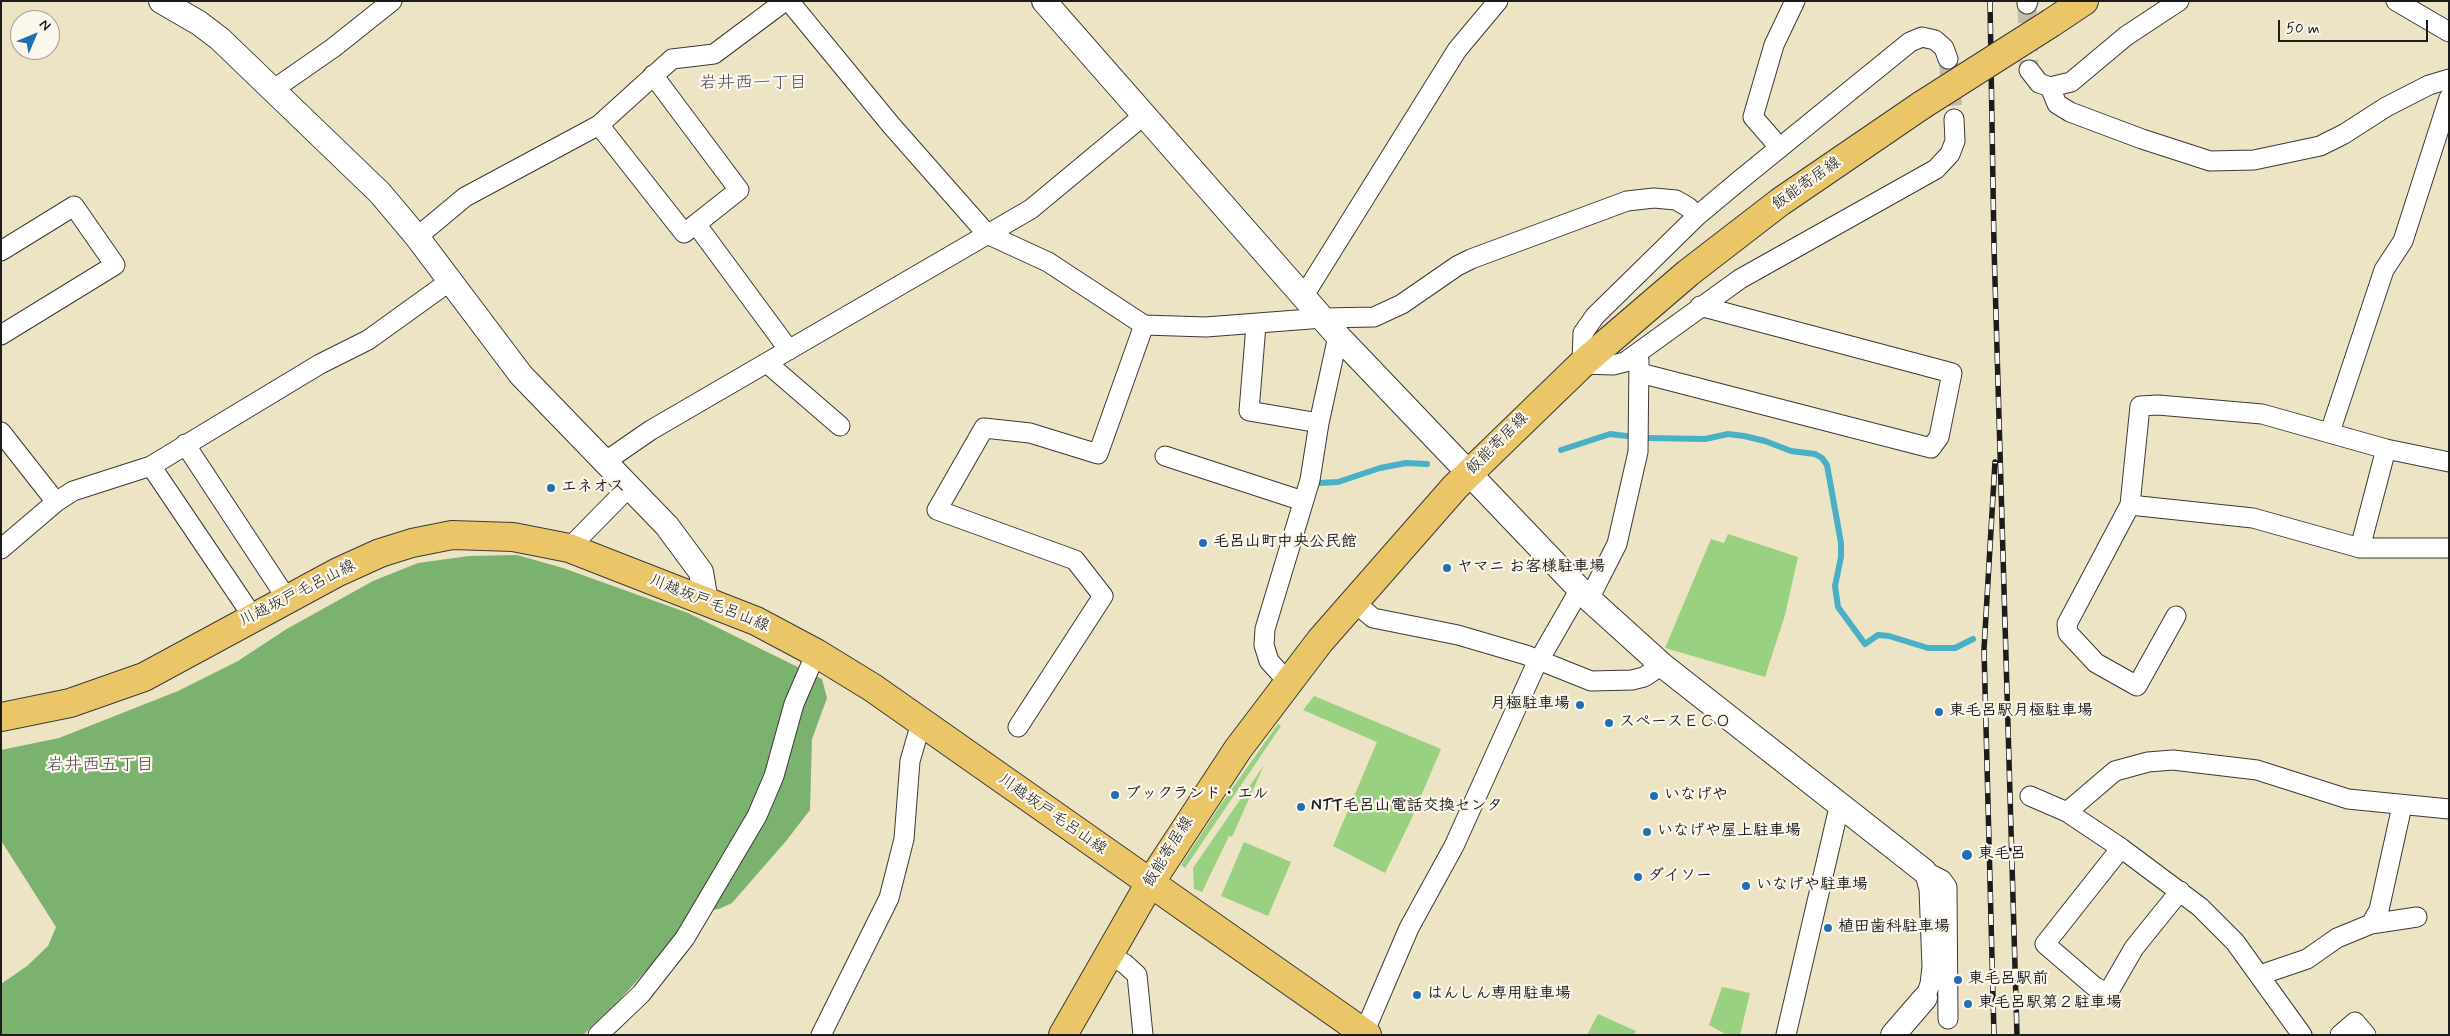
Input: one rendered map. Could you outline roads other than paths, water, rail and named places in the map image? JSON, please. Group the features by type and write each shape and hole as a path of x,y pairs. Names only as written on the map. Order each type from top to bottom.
{"main road":[{"name":"飯能寄居線","path":"1063,1035 1150,883 1198,808 1288,682 1353,601 1469,472 1582,364 1733,238 1793,193 1922,105 2084,1"},
{"name":"川越坂戸毛呂山線","path":"1,717 70,703 144,677 287,599 380,553 412,543 452,535 513,537 569,548 756,621 816,653 874,688 921,724 1365,1034"}],"street":[{"path":"161,1 199,23 220,39 380,193 417,237 521,376 667,526 702,572 706,602"},
{"path":"274,89 333,48 392,1"},
{"path":"417,237 465,197 599,125 672,59 714,54 784,1"},
{"path":"789,1 891,125 987,234 1048,262 1144,325 1206,327 1256,325 1323,318 1374,317 1402,304 1457,266 1471,259 1627,201 1654,198 1676,200 1688,207 1697,216"},
{"path":"1044,1 1338,336 1585,594 1662,665 1840,803 1924,871 1942,880 1947,887 1948,1019 1925,998"},
{"path":"1780,148 1753,117 1774,45 1795,1"},
{"path":"2029,70 2038,83 2050,87 2072,82 2126,36 2179,1"},
{"path":"2396,1 2449,32"},
{"path":"1303,297 1457,50 1497,2"},
{"path":"1948,59 1944,48 1935,40 1922,37 1910,42 1697,216 1595,316 1582,333 1582,364 1613,365 1625,362 1700,306 1748,275 1936,169 1950,154 1955,141 1954,119"},
{"path":"599,125 684,233 739,190 653,75"},
{"path":"2050,87 2057,104 2070,112 2142,139 2210,161 2254,160 2320,146 2344,134 2386,107 2430,85 2449,79"},
{"path":"2330,432 2384,270 2403,241 2449,98"},
{"path":"606,462 651,430 1031,209 1143,116"},
{"path":"1,251 74,206 115,265 1,335"},
{"path":"696,224 789,350"},
{"path":"1,549 56,502 73,491 151,466 320,364 368,340 450,281"},
{"path":"1640,373 1931,448 1939,437 1952,372 1700,306"},
{"path":"1018,727 1103,596 1075,560 937,510 984,428 1030,433 1098,454 1144,325"},
{"path":"1256,325 1248,411 1319,422"},
{"path":"1288,682 1269,661 1264,644 1266,629 1310,480 1319,422 1338,336"},
{"path":"1365,1034 1409,928 1454,846 1539,660 1617,544 1638,452 1640,373 1638,354"},
{"path":"767,363 840,426"},
{"path":"2176,616 2137,686 2096,663 2068,633 2067,624 2130,505 2140,406 2158,405 2262,414 2386,449 2449,462"},
{"path":"1,432 56,502"},
{"path":"185,444 287,599"},
{"path":"2360,548 2386,449"},
{"path":"1165,456 1303,501"},
{"path":"151,466 253,617"},
{"path":"569,548 630,486"},
{"path":"2130,505 2253,518 2360,548 2449,548"},
{"path":"1353,601 1373,618 1458,635 1539,660 1591,681 1632,680 1644,677 1662,665"},
{"path":"598,1035 641,994 686,938 757,816 774,776 794,704 816,653"},
{"path":"821,1035 889,898 904,839 910,761 921,724"},
{"path":"2067,812 2115,771 2148,762 2173,760 2257,770 2348,799 2449,810"},
{"path":"2030,796 2067,812 2180,891 2235,942 2260,974 2302,1035"},
{"path":"1786,1035 1840,803"},
{"path":"2371,924 2379,910 2402,806"},
{"path":"2121,848 2045,944 2095,987 2108,993 2134,948 2180,891"},
{"path":"1893,1035 1925,998 1930,984 1932,967 1929,890 1924,871"},
{"path":"2260,974 2307,959 2336,938 2371,924 2417,917"},
{"path":"1108,954 1137,975 1143,1035"},
{"path":"1925,998 1935,996 1949,985"},
{"path":"2340,1035 2355,1022 2366,1035"}],"waterway":[{"path":"1561,450 1610,434 1627,436"},
{"path":"1647,438 1705,439 1728,434 1765,441 1791,451 1815,454 1822,458 1827,465 1841,543 1841,557 1835,586 1838,607 1865,644 1878,635 1889,636 1928,648 1955,648 1973,639"},
{"path":"1319,483 1338,482 1380,468 1406,463 1427,464"}],"tunnel":[{"path":"2027,4 2029,70"},
{"path":"1948,59 1954,119"}],"railway":[{"path":"1990,1 1994,246 2017,1035"},
{"path":"1994,1035 1984,649 1995,462"}],"place":[{"name":"エネオス","path":"551,488"},
{"name":"毛呂山町中央公民館","path":"1203,543"},
{"name":"ヤマニ お客様駐車場","path":"1447,568"},
{"name":"月極駐車場","path":"1580,705"},
{"name":"東毛呂駅月極駐車場","path":"1939,712"},
{"name":"スペースＥＣＯ","path":"1609,723"},
{"name":"ブックランド・エル","path":"1115,795"},
{"name":"いなげや","path":"1654,796"},
{"name":"NTT毛呂山電話交換センタ","path":"1301,807"},
{"name":"いなげや屋上駐車場","path":"1647,832"},
{"name":"東毛呂","path":"1967,855"},
{"name":"ダイソー","path":"1638,877"},
{"name":"いなげや駐車場","path":"1746,886"},
{"name":"植田歯科駐車場","path":"1828,928"},
{"name":"東毛呂駅前","path":"1958,980"},
{"name":"はんしん専用駐車場","path":"1417,995"},
{"name":"東毛呂駅第２駐車場","path":"1968,1004"}],"district":[{"name":"岩井西一丁目","path":"753,84"},
{"name":"岩井西五丁目","path":"100,766"}]}
